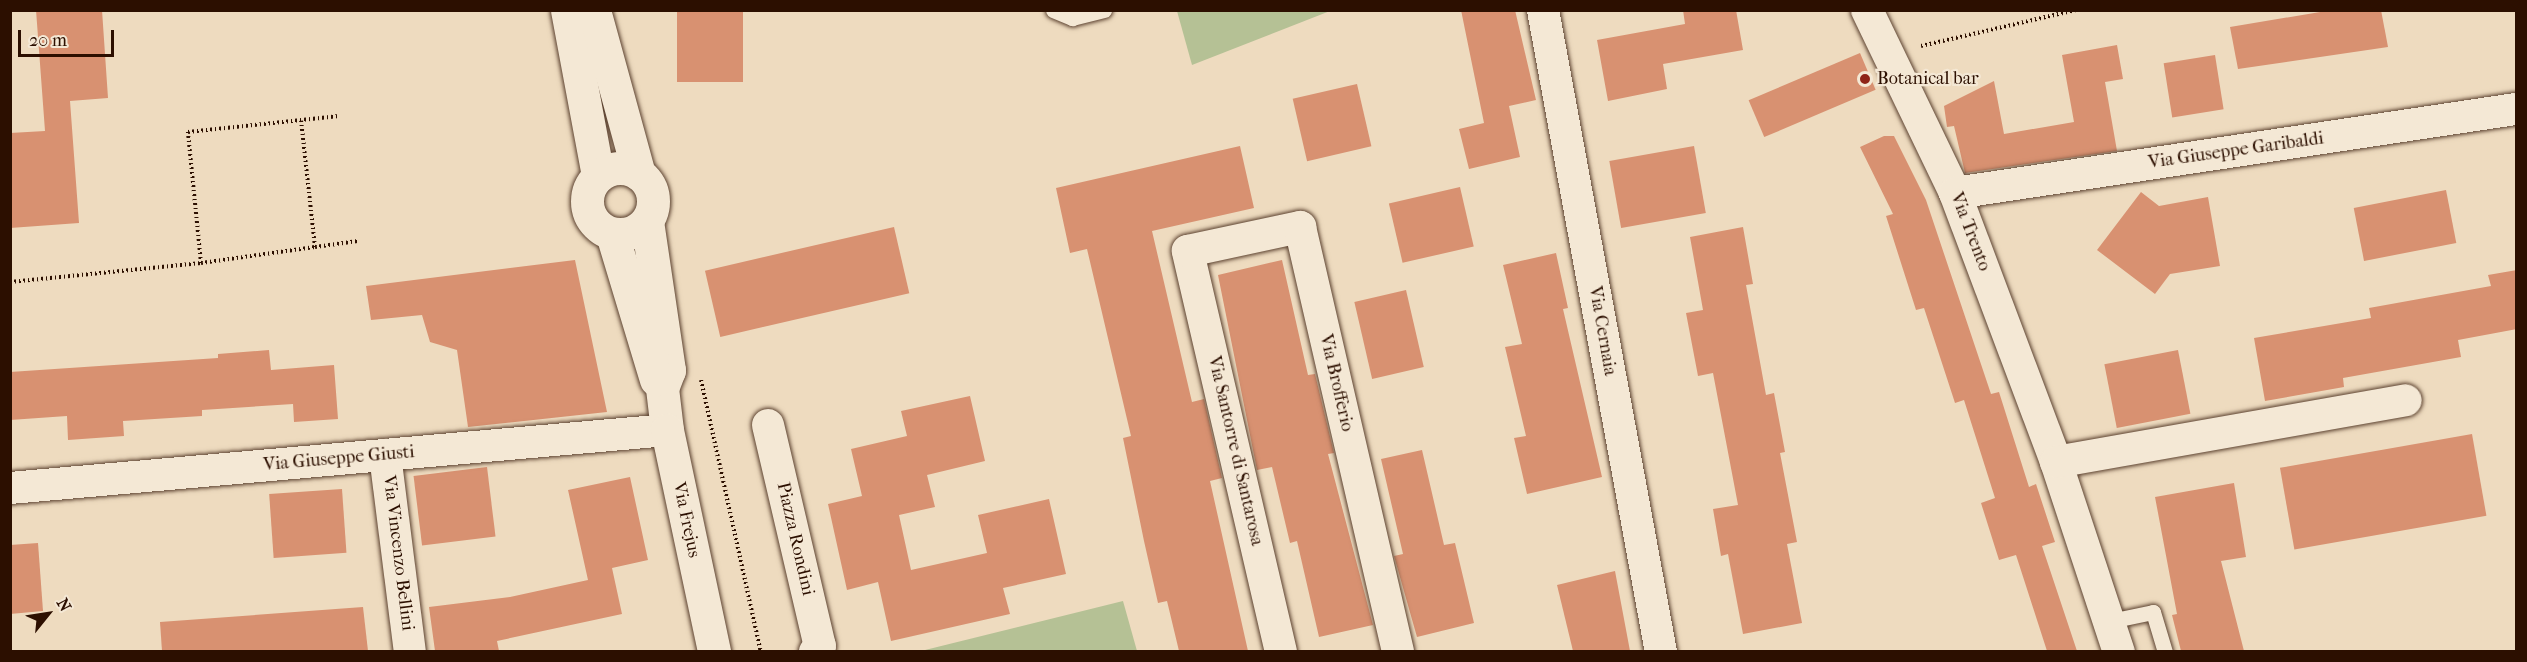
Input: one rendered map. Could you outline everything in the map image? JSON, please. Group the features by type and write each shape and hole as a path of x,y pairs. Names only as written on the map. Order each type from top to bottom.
{"street":[{"path":"567,10 598,176"},
{"path":"594,10 639,174 653,196 647,221 631,232 612,234 600,228 586,206 587,193 598,176 615,168 639,174"},
{"name":"Via Cernaia","path":"1543,10 1661,651"},
{"name":"Via Trento","path":"1867,10 1955,193 2056,462 2119,651"},
{"name":"Via Giuseppe Garibaldi","path":"1955,193 2517,109"},
{"name":"Via Frejus","path":"647,221 669,370 662,388 667,430 714,651"},
{"name":"Via Brofferio","path":"1188,251 1300,227 1398,651"},
{"name":"Via Frejus","path":"612,234 651,374 662,388"},
{"name":"Via Santorre di Santarosa","path":"1188,251 1281,651"},
{"path":"2056,462 2406,400"},
{"name":"Piazza Rondini","path":"768,425 820,646 815,651"},
{"name":"Via Giuseppe Giusti","path":"10,488 667,430"},
{"name":"Via Vincenzo Bellini","path":"385,455 410,651"}],"lane":[{"path":"1053,10 1072,18 1104,10"},
{"path":"2110,621 2153,612 2165,651"}],"path":[{"path":"1888,54 2076,10"},
{"path":"201,264 188,132 339,116"},
{"path":"301,121 315,247"},
{"path":"10,282 201,264 358,241"}],"green space":[{"path":"1177,10 1330,11 1192,65"},
{"path":"1123,601 1137,651 921,651"}],"building":[{"path":"36,10 102,10 108,98 70,101 79,223 10,228 10,133 45,131"},
{"path":"677,10 743,10 743,82 677,82"},
{"path":"1461,10 1515,10 1536,100 1509,106 1520,157 1469,169 1459,129 1484,123"},
{"path":"1683,10 1736,10 1743,50 1663,64 1667,89 1608,101 1597,40 1685,24"},
{"path":"2332,10 2381,10 2388,47 2238,69 2230,27"},
{"path":"2117,45 2123,79 2105,82 2117,151 1965,173 1954,126 1947,127 1944,106 1994,81 2004,134 2074,122 2062,55"},
{"path":"1860,53 1876,90 1764,137 1749,100"},
{"path":"2215,55 2224,109 2172,117 2164,63"},
{"path":"1357,84 1371,146 1307,161 1293,99"},
{"path":"1884,136 1894,136 1926,200 1991,394 1999,392 2029,487 2036,484 2055,542 2042,546 2077,651 2047,651 2016,555 1999,560 1981,503 1995,498 1964,400 1955,403 1924,308 1916,310 1886,216 1893,214 1860,147"},
{"path":"1240,146 1254,208 1152,231 1192,402 1204,399 1222,478 1210,481 1248,651 1179,651 1167,601 1158,603 1123,438 1131,436 1087,249 1070,253 1056,188"},
{"path":"1694,146 1706,213 1621,228 1609,161"},
{"path":"1460,187 1474,246 1403,263 1389,203"},
{"path":"2446,190 2456,243 2364,261 2354,208"},
{"path":"2141,192 2159,206 2208,197 2220,266 2170,274 2155,294 2097,250"},
{"path":"894,227 909,293 720,337 705,271"},
{"path":"1743,227 1753,284 1746,285 1766,395 1774,393 1785,452 1780,453 1797,542 1787,544 1802,623 1743,634 1728,554 1721,556 1713,509 1738,505 1713,373 1698,376 1686,313 1703,310 1690,237"},
{"path":"1556,253 1568,308 1563,309 1602,477 1527,494 1514,438 1526,436 1505,347 1522,344 1503,265"},
{"path":"575,260 607,412 468,427 457,350 430,342 422,315 371,320 366,286"},
{"path":"1282,260 1308,375 1315,374 1334,453 1328,454 1373,625 1319,637 1297,541 1290,543 1272,467 1257,470 1218,275"},
{"path":"2517,270 2517,329 2458,340 2461,357 2343,378 2344,387 2265,401 2254,338 2371,318 2369,308 2491,286 2488,275"},
{"path":"1406,290 1424,367 1372,379 1354,302"},
{"path":"269,350 271,370 334,365 338,419 294,422 293,404 202,410 202,416 123,421 124,436 68,440 67,416 10,420 10,372 218,358 218,354"},
{"path":"2178,350 2190,414 2117,428 2104,364"},
{"path":"970,396 985,461 927,475 935,507 899,515 911,570 987,553 978,515 1049,499 1066,574 1003,588 1010,614 891,641 878,582 847,590 828,504 862,496 851,449 907,436 901,411"},
{"path":"2472,434 2486,516 2294,550 2280,468"},
{"path":"1422,450 1444,545 1455,543 1474,623 1417,637 1394,556 1403,554 1381,459"},
{"path":"487,467 496,536 422,545 414,476"},
{"path":"630,477 648,560 612,568 622,614 497,641 499,651 435,651 429,607 510,597 588,580 568,490"},
{"path":"2234,483 2246,557 2221,561 2244,651 2181,651 2172,615 2177,614 2155,497"},
{"path":"342,489 346,553 274,558 269,494"},
{"path":"38,543 43,611 10,614 10,545"},
{"path":"1615,571 1630,651 1573,651 1557,585"},
{"path":"363,607 368,651 162,651 160,622"}],"place":[{"name":"Botanical bar","path":"1865,79"}]}
